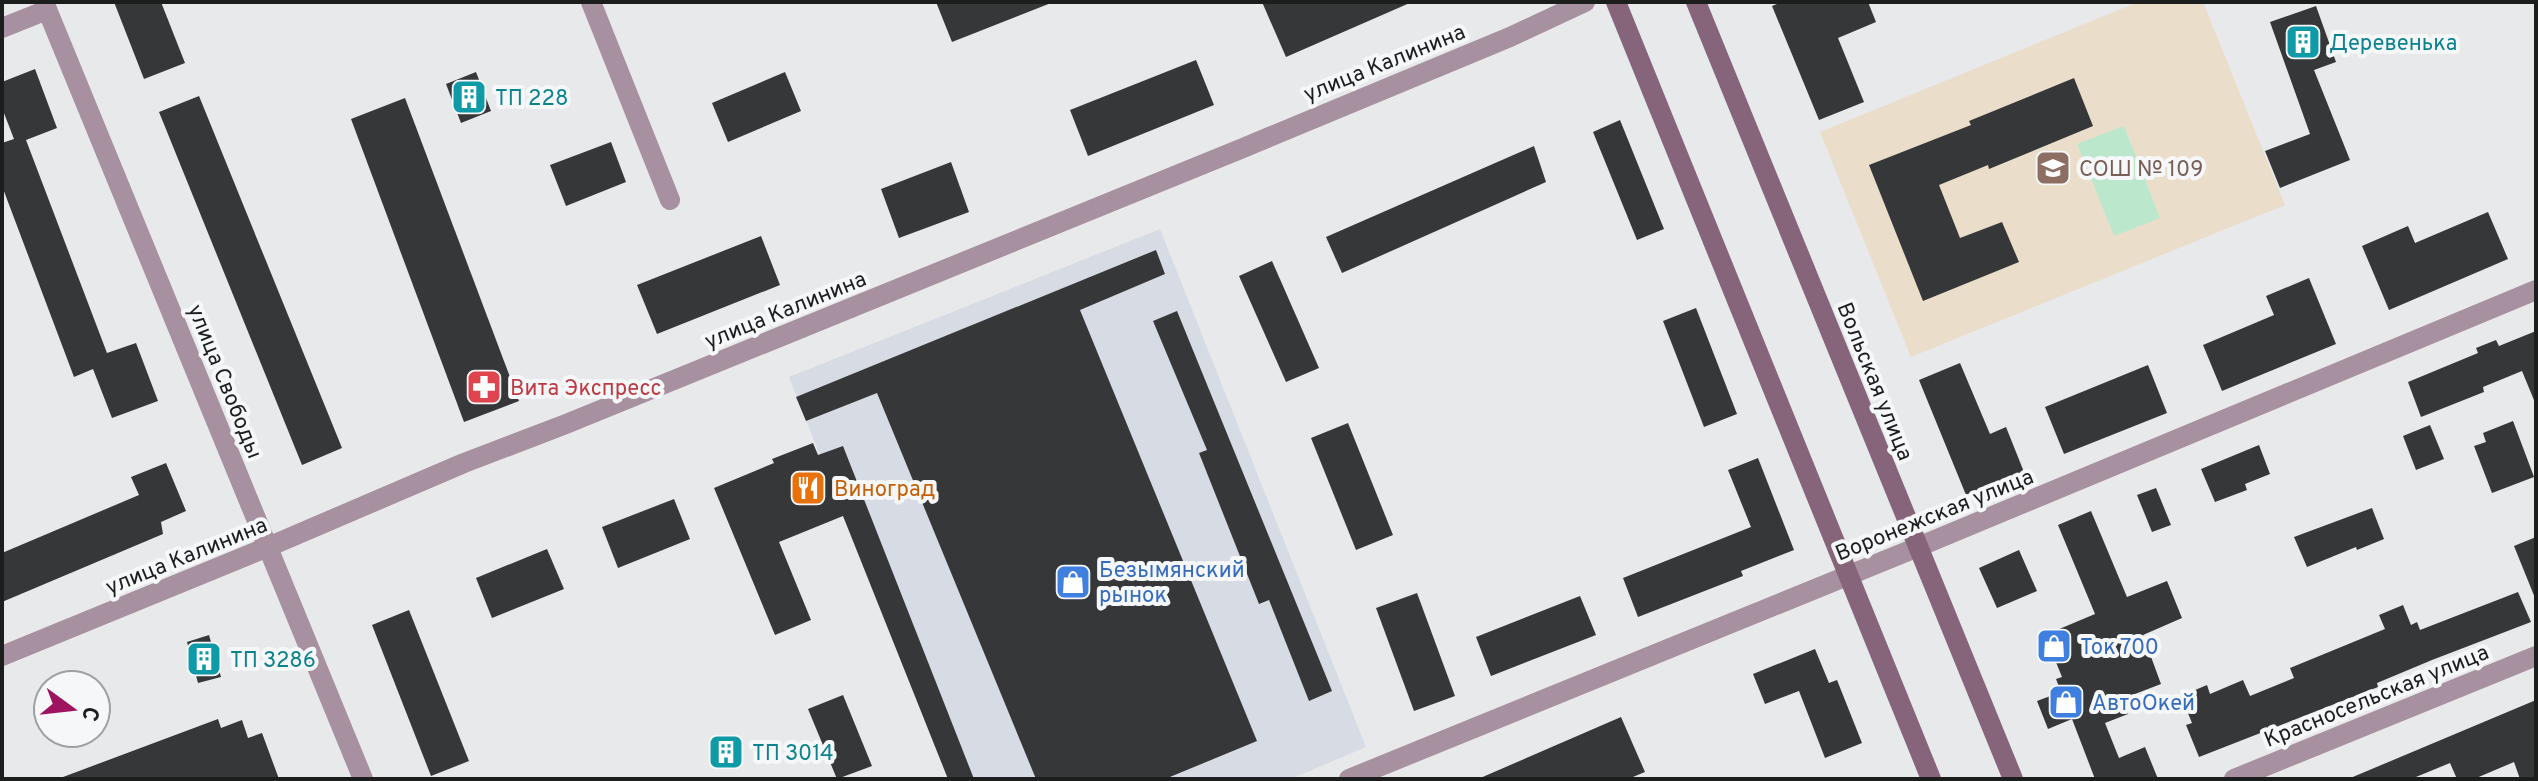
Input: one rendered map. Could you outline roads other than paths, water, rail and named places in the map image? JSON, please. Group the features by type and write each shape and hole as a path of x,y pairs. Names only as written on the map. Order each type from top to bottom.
{"main road":[{"path":"1616,2 1931,779"},
{"name":"Вольская улица","path":"1696,2 2013,779"}],"street":[{"path":"591,2 670,200"},
{"name":"улица Калинина","path":"2,656 464,463 1243,148 1510,37 1585,2"},
{"path":"2,28 45,6"},
{"name":"улица Свободы","path":"45,6 363,779"},
{"name":"Воронежская улица","path":"1349,779 2536,290"},
{"name":"Красносельская улица","path":"2234,779 2536,656"}],"place":[{"name":"Деревенька","path":"2303,42"},
{"name":"ТП 228","path":"469,97"},
{"name":"СОШ № 109","path":"2053,168"},
{"name":"Вита Экспресс","path":"484,387"},
{"name":"Виноград","path":"808,488"},
{"name":"Безымянский рынок","path":"1073,582"},
{"name":"Ток 700","path":"2054,646"},
{"name":"ТП 3286","path":"204,659"},
{"name":"АвтоОкей","path":"2066,702"},
{"name":"ТП 3014","path":"726,752"}]}
